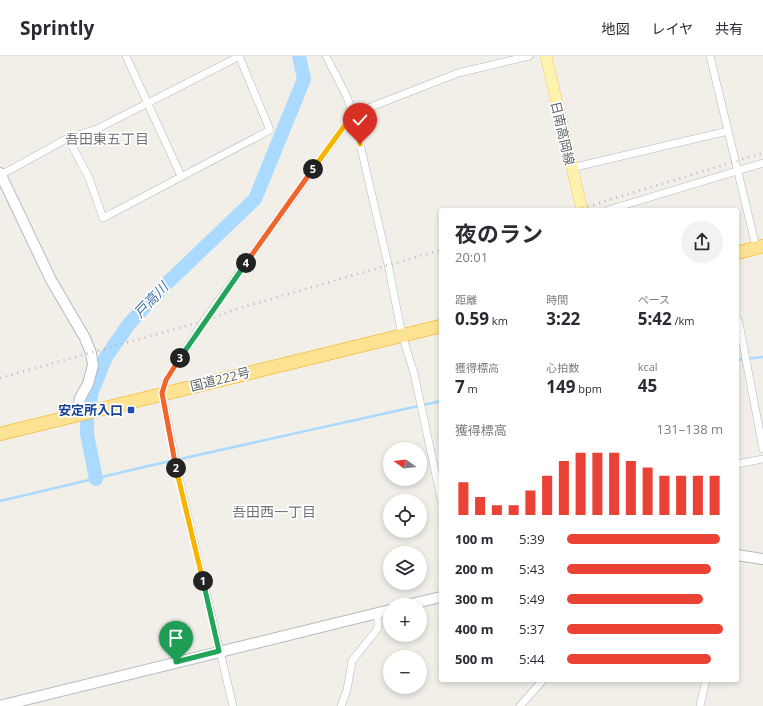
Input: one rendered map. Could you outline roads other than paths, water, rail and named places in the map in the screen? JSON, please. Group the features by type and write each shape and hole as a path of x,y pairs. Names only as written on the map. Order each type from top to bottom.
{"highway":[{"path":"739,252 759,247"},
{"name":"国道222号","path":"0,434 162,393 439,326"}],"main road":[{"name":"日南高岡線","path":"546,56 581,208"}],"street":[{"path":"126,56 181,176"},
{"path":"68,138 89,178 103,218 270,130 240,56 148,104 97,129 68,138 0,174 51,280 85,338 90,353 93,365 88,384 80,398 78,414"},
{"path":"326,56 347,97 353,114 390,271 402,335 414,373 439,490"},
{"path":"233,706 178,474 162,393 166,380 204,321 353,114 458,73 529,56"},
{"path":"710,56 738,170 759,247"},
{"path":"571,168 728,131"},
{"path":"614,208 738,170 763,164"},
{"path":"739,322 763,449"},
{"path":"739,464 763,459"},
{"path":"739,554 763,559"},
{"path":"427,600 439,597"},
{"path":"0,706 383,612"},
{"path":"341,706 347,690 352,661 378,628 378,613"},
{"path":"520,706 541,682"},
{"path":"700,706 706,682"}],"waterway":[{"name":"戸高川","path":"96,479 87,434 87,417 92,391 106,357 129,324 162,288 255,199 304,79 299,56"},
{"path":"739,360 763,357"},
{"path":"0,501 144,467 439,401"}],"railway":[{"path":"583,208 763,153"},
{"path":"0,378 204,321 243,307 439,251"}],"place":[{"name":"安定所入口","path":"131,410"}],"district":[{"name":"吾田東五丁目","path":"107,139"},
{"name":"吾田西一丁目","path":"274,512"}]}
